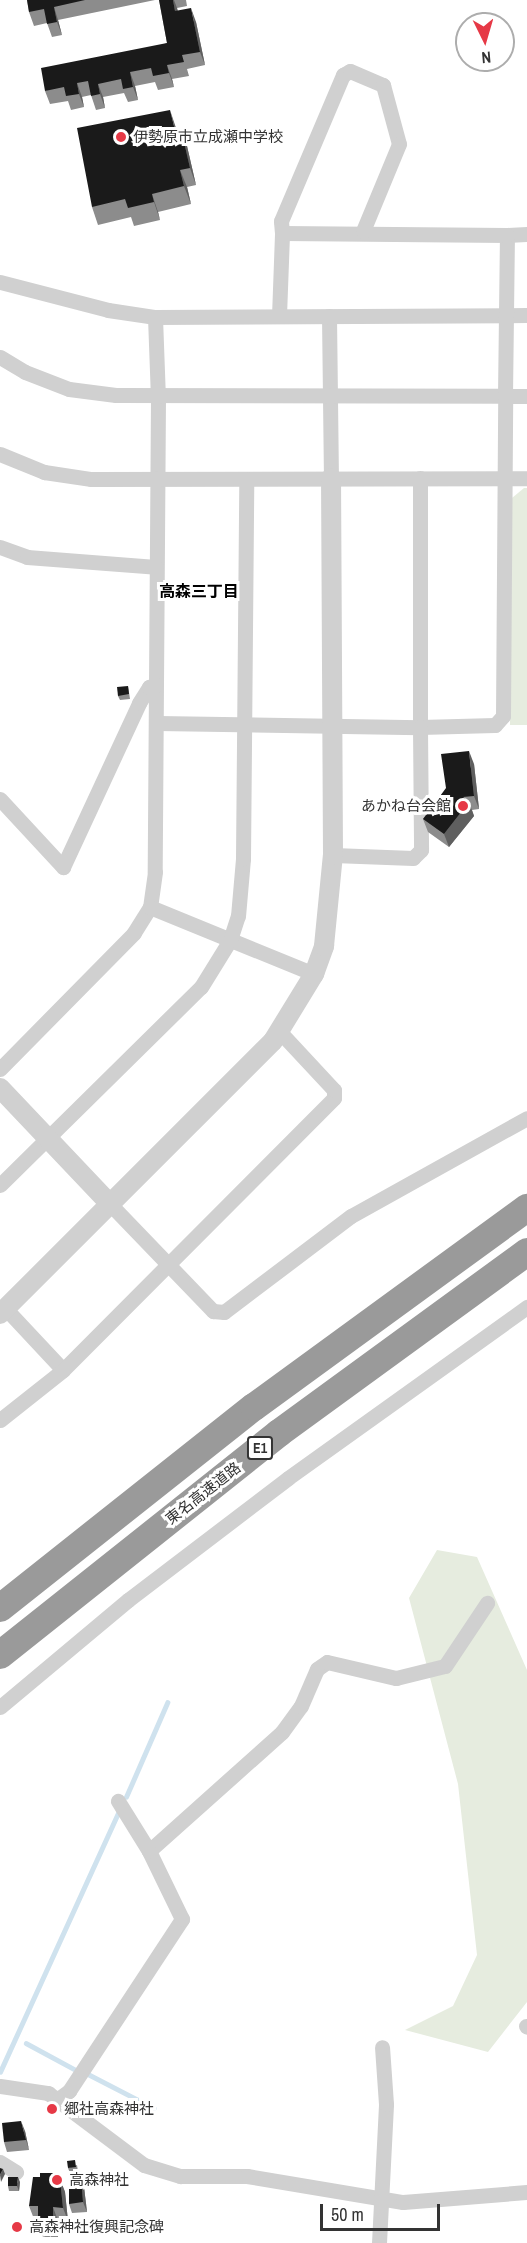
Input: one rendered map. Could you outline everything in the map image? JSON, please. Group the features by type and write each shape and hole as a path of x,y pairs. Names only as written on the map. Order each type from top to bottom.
{"highway":[{"name":"E1","path":"0,1608 254,1407 527,1208"},
{"name":"東名高速道路","path":"0,1655 279,1433 527,1252"}],"street":[{"path":"279,316 285,210 343,75 350,71 383,85 399,144 363,231"},
{"path":"282,233 363,231 527,234"},
{"path":"157,723 420,727 495,725 503,716 507,235"},
{"path":"0,282 108,310 155,317 527,315"},
{"path":"63,1370 3,1311 280,1032 314,974 324,946 333,855 329,316"},
{"path":"0,1069 134,933 150,907 155,872 157,723 158,398 155,317"},
{"path":"0,357 25,372 69,389 158,398 527,396"},
{"path":"0,454 44,472 91,479 527,478"},
{"path":"333,855 413,858 421,850 420,478"},
{"path":"0,1185 201,987 230,940 238,916 243,859 246,479"},
{"path":"0,547 27,558 156,567"},
{"path":"0,799 63,867 139,703 149,687 156,685"},
{"path":"150,907 314,974"},
{"path":"0,1420 63,1370 334,1098 334,1090 280,1032"},
{"path":"0,1088 213,1311 224,1312 351,1216 527,1118"},
{"path":"0,1707 128,1600 288,1478 527,1307"},
{"path":"149,1851 282,1732 301,1706 317,1668 327,1662 396,1678 445,1666 487,1603"},
{"path":"58,2099 75,2082 182,1919 149,1851 118,1801"},
{"path":"379,2243 383,2200 386,2104 382,2047"},
{"path":"0,2086 39,2089 58,2099 156,2170 180,2176 247,2176 403,2202 527,2192"},
{"path":"0,2162 16,2172"}],"shaded area":[{"path":"527,488 527,725 510,725 512,498"},
{"path":"437,1550 477,1557 527,1670 527,2002 488,2052 405,2030 453,2006 477,1955 458,1784 409,1598"}],"building":[{"path":"27,0 85,0 54,7 57,22 47,24 44,9 29,12"},
{"path":"159,0 173,0 175,11 191,8 200,52 182,55 184,62 167,65 169,73 153,76 151,68 130,72 133,87 123,89 121,79 98,84 100,94 91,96 88,81 77,83 79,94 66,96 64,87 45,91 41,68 167,43"},
{"path":"170,110 175,130 181,129 190,168 180,170 184,186 152,194 154,202 128,208 125,199 92,207 77,128"},
{"path":"128,686 129,694 118,696 117,687"},
{"path":"469,751 474,796 463,797 469,802 444,834 423,819 446,788 441,754"},
{"path":"21,2121 26,2140 4,2142 2,2123"},
{"path":"75,2160 76,2167 68,2168 67,2161"},
{"path":"40,2173 54,2173 54,2179 60,2179 63,2208 53,2207 53,2223 38,2223 38,2206 29,2206 33,2177 40,2177"},
{"path":"8,2177 18,2177 17,2186 8,2186"},
{"path":"81,2178 83,2202 69,2204 69,2179"}],"waterway":[{"path":"126,1797 167,1703"},
{"path":"0,2072 119,1811"},
{"path":"26,2043 74,2069"},
{"path":"88,2074 154,2108"}],"place":[{"name":"伊勢原市立成瀬中学校","path":"121,137"},
{"name":"あかね台会館","path":"463,806"},
{"name":"郷社高森神社","path":"52,2109"},
{"name":"高森神社","path":"57,2180"},
{"name":"高森神社復興記念碑","path":"17,2227"}],"district":[{"name":"高森三丁目","path":"199,591"}]}
